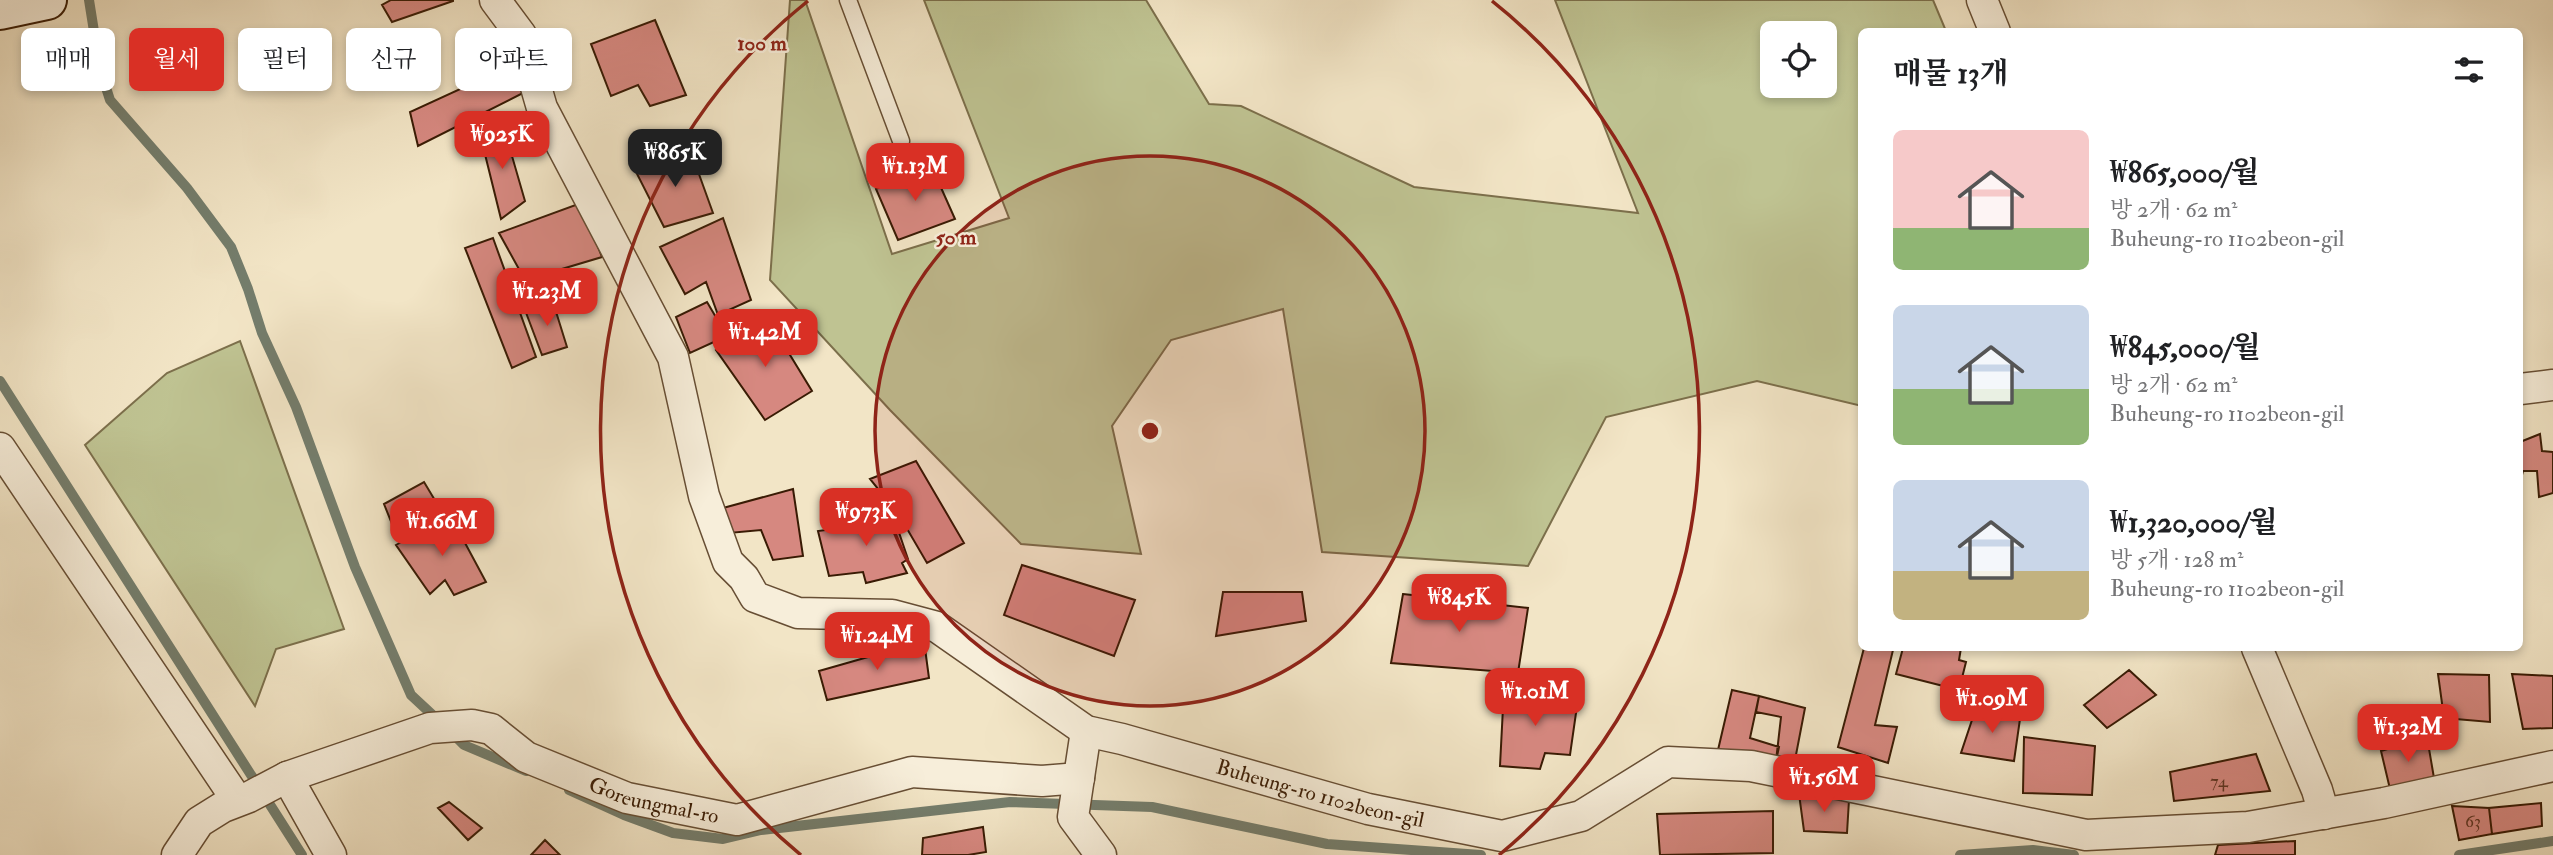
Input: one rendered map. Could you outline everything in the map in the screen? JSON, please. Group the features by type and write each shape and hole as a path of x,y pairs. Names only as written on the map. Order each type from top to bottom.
{"street":[{"path":"0,10 47,0"},
{"name":"Buheung-ro 1102beon-gil","path":"495,0 521,35 542,108 673,357 704,496 728,562 744,578 755,597 798,612 892,615 937,626 1086,731 1368,809 1502,836 1581,816 1668,762 1751,766 2086,835 2248,827 2384,803 2553,766"},
{"path":"1982,0 1993,28"},
{"path":"2523,388 2553,385"},
{"path":"0,447 243,798"},
{"path":"2258,651 2317,790 2324,814"},
{"name":"Goreungmal-ro","path":"177,855 199,822 243,798 287,777 430,728 472,725 491,729 526,757 627,798 737,820 912,772 1042,781 1079,778"},
{"path":"1086,731 1073,817 1101,855"},
{"path":"287,777 331,855"}],"lane":[{"path":"848,0 901,141"}],"green space":[{"path":"790,0 805,0 892,254 1009,218 924,0 1146,0 1209,104 1241,106 1414,187 1638,213 1555,0 1933,0 1945,28 1858,28 1858,405 1757,381 1606,417 1528,566 1322,552 1283,309 1171,340 1112,426 1141,554 1021,544 890,410 770,280"},
{"path":"240,341 344,629 276,649 255,706 85,445 167,373"}],"building":[{"path":"391,0 453,1 392,22 382,5"},
{"path":"655,20 686,95 650,106 638,85 611,96 591,44"},
{"path":"456,91 525,92 418,146 410,112"},
{"path":"503,125 525,201 501,219 480,134"},
{"path":"691,152 713,213 664,227 634,168"},
{"path":"930,163 955,219 898,240 876,189"},
{"path":"581,203 602,257 525,280 499,233"},
{"path":"723,218 751,300 718,315 706,282 685,294 660,247"},
{"path":"493,238 536,357 512,368 465,248"},
{"path":"553,302 567,347 542,355 525,310"},
{"path":"707,302 727,336 690,353 676,317"},
{"path":"768,319 812,391 765,420 716,350"},
{"path":"2540,434 2542,451 2553,452 2553,493 2539,497 2537,471 2523,471 2523,441"},
{"path":"916,461 964,543 927,563 899,515 870,479"},
{"path":"424,482 439,507 394,529 384,504"},
{"path":"793,489 803,556 773,560 761,530 729,533 723,508"},
{"path":"861,512 892,512 908,559 902,563 907,573 866,583 863,572 829,576 818,531 863,525"},
{"path":"450,515 486,582 454,595 445,580 430,594 396,545"},
{"path":"1022,565 1135,600 1114,656 1004,615"},
{"path":"1223,592 1302,592 1306,621 1216,636"},
{"path":"1403,594 1528,608 1518,673 1391,663"},
{"path":"924,641 929,678 827,700 819,671"},
{"path":"1863,651 1893,651 1875,725 1897,727 1888,763 1838,747"},
{"path":"1902,651 1960,651 1959,660 1966,662 1959,690 1896,674"},
{"path":"2129,670 2156,695 2107,728 2084,705"},
{"path":"2438,674 2489,675 2490,722 2444,718"},
{"path":"2512,674 2553,676 2553,728 2523,729"},
{"path":"1504,688 1578,699 1570,755 1545,753 1540,769 1500,766"},
{"path":"1732,690 1759,696 1750,738 1779,747 1776,761 1718,750"},
{"path":"1759,696 1805,708 1795,760 1776,761 1781,717 1756,712"},
{"path":"1977,705 2020,719 2014,761 1961,753"},
{"path":"2024,737 2095,746 2092,795 2023,793"},
{"path":"2427,737 2434,778 2390,789 2381,751"},
{"path":"2256,754 2270,791 2174,801 2170,772"},
{"path":"1799,794 1849,800 1847,833 1804,831"},
{"path":"449,802 482,828 468,840 438,808"},
{"path":"2541,803 2542,826 2492,834 2489,808"},
{"path":"2452,806 2489,808 2492,834 2459,840"},
{"path":"1773,811 1773,853 1660,855 1657,814"},
{"path":"983,827 986,852 968,855 922,855 923,838"},
{"path":"545,840 560,855 531,855"},
{"path":"2295,841 2295,855 2215,855 2218,845"}],"waterway":[{"path":"89,0 100,69 110,100 187,188 231,247 262,333 296,407 355,567 411,695 439,721"},
{"path":"0,381 302,855"},
{"path":"451,732 464,745 526,771"},
{"path":"569,790 673,833 723,839 761,830 1010,802 1152,807 1327,844 1481,855"},
{"path":"2459,855 2553,841"},
{"path":"1960,855 2033,850 2074,855"}]}
